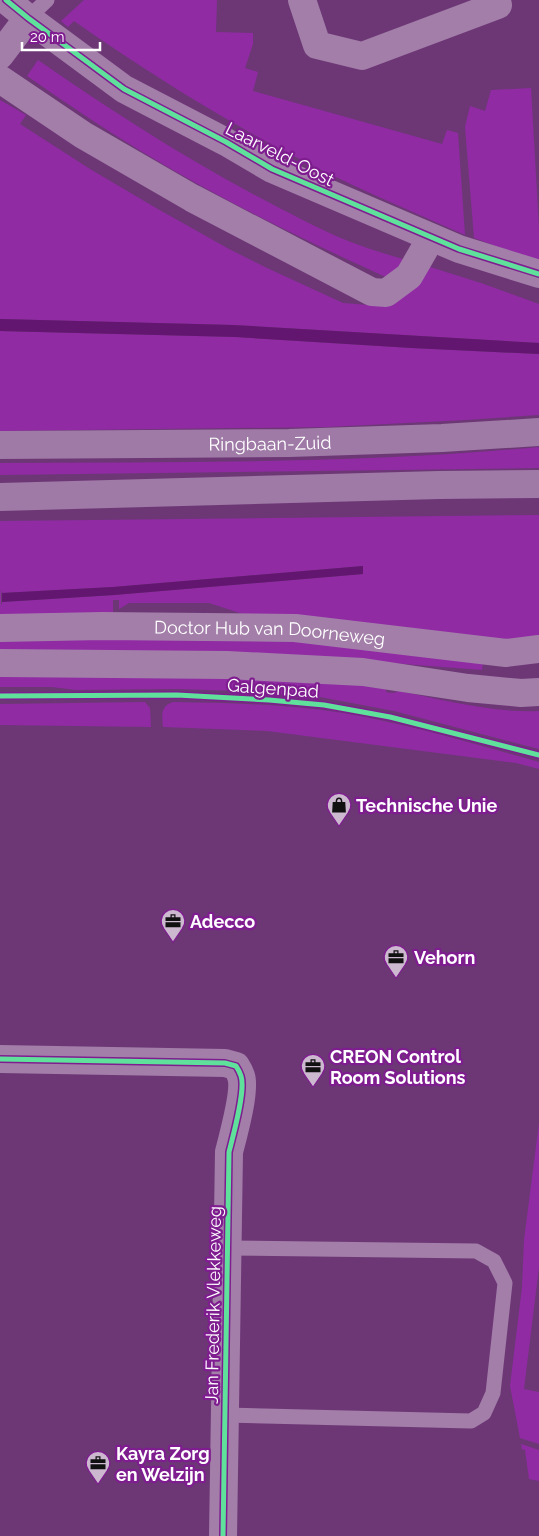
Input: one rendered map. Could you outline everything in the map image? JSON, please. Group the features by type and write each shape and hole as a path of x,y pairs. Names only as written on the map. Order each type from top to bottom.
{"main road":[{"name":"Ringbaan-Zuid","path":"0,445 289,443 442,438 539,432"},
{"path":"0,496 539,484"}],"street":[{"name":"Laarveld-Oost","path":"6,0 38,9 124,89 226,142 272,169 459,249 539,274"},
{"path":"302,0 317,45 362,56 498,5 496,0"},
{"path":"0,55 38,9"},
{"path":"0,79 82,135 192,198 372,292 386,293 409,276 429,237"},
{"name":"Doctor Hub van Doorneweg","path":"0,628 112,626 295,628 506,653 539,649"},
{"name":"Doctor Hub van Doorneweg","path":"0,663 227,665 363,672 468,688 521,693 539,692"},
{"name":"Jan Frederik Vlekkeweg","path":"0,1059 225,1063 236,1066 241,1076 242,1084 239,1105 229,1152 223,1536"}],"lane":[{"path":"225,1415 471,1421 484,1413 493,1393 505,1283 494,1261 476,1251 228,1248"}],"shaded area":[{"path":"84,0 217,0 216,32 253,33 253,44 245,68 258,72 253,91 442,144 447,130 458,133 465,235 355,186 290,154 234,124 180,91 74,21 68,27 61,21"},
{"path":"38,60 152,135 240,187 336,236 406,260 390,279 296,235 204,188 114,134 27,76"},
{"path":"531,88 539,229 539,262 474,238 465,127 470,106 485,111 491,90"},
{"path":"0,100 26,115 20,124 90,169 229,249 343,303 388,305 427,266 539,304 539,343 233,325 0,319"},
{"path":"0,319 233,325 539,343 539,354 236,337 0,331"},
{"path":"0,331 236,337 539,354 539,415 327,427 0,431"},
{"path":"539,447 539,468 0,475 0,463 270,461 405,457"},
{"path":"539,515 539,638 510,642 249,616 209,603 129,603 119,609 119,600 113,600 113,613 0,618 0,521","holes":["363,566 363,574 114,595 2,602 1,604 1,590 2,593 113,587"]},
{"path":"363,566 363,574 114,595 2,602 2,593 113,587"},
{"path":"0,636 251,636 483,662 482,670 391,663 0,654"},
{"path":"0,673 314,679 386,689 386,692 393,693 399,691 486,708 539,711 539,749 394,711 320,697 176,689 76,690 52,687 0,687"},
{"path":"145,702 150,708 151,727 0,725 0,704"},
{"path":"173,702 280,706 343,713 466,741 539,762 539,769 516,763 267,731 163,727 162,715 164,709"},
{"path":"539,1123 539,1267 524,1389 539,1392 539,1444 520,1438 510,1386 522,1287 524,1240"},
{"path":"521,1444 539,1450 539,1481 529,1479 525,1450 522,1449"}],"cycle path":[{"path":"6,0 124,89 226,142 272,169 459,249 539,274"},
{"name":"Galgenpad","path":"0,696 177,695 324,705 390,717 539,755"},
{"path":"0,1059 225,1063 236,1066 240,1072 242,1092 229,1152 223,1536"}],"place":[{"name":"Technische Unie","path":"339,826"},
{"name":"Adecco","path":"173,942"},
{"name":"Vehorn","path":"396,978"},
{"name":"CREON Control Room Solutions","path":"313,1087"},
{"name":"Kayra Zorg en Welzijn","path":"98,1484"}]}
